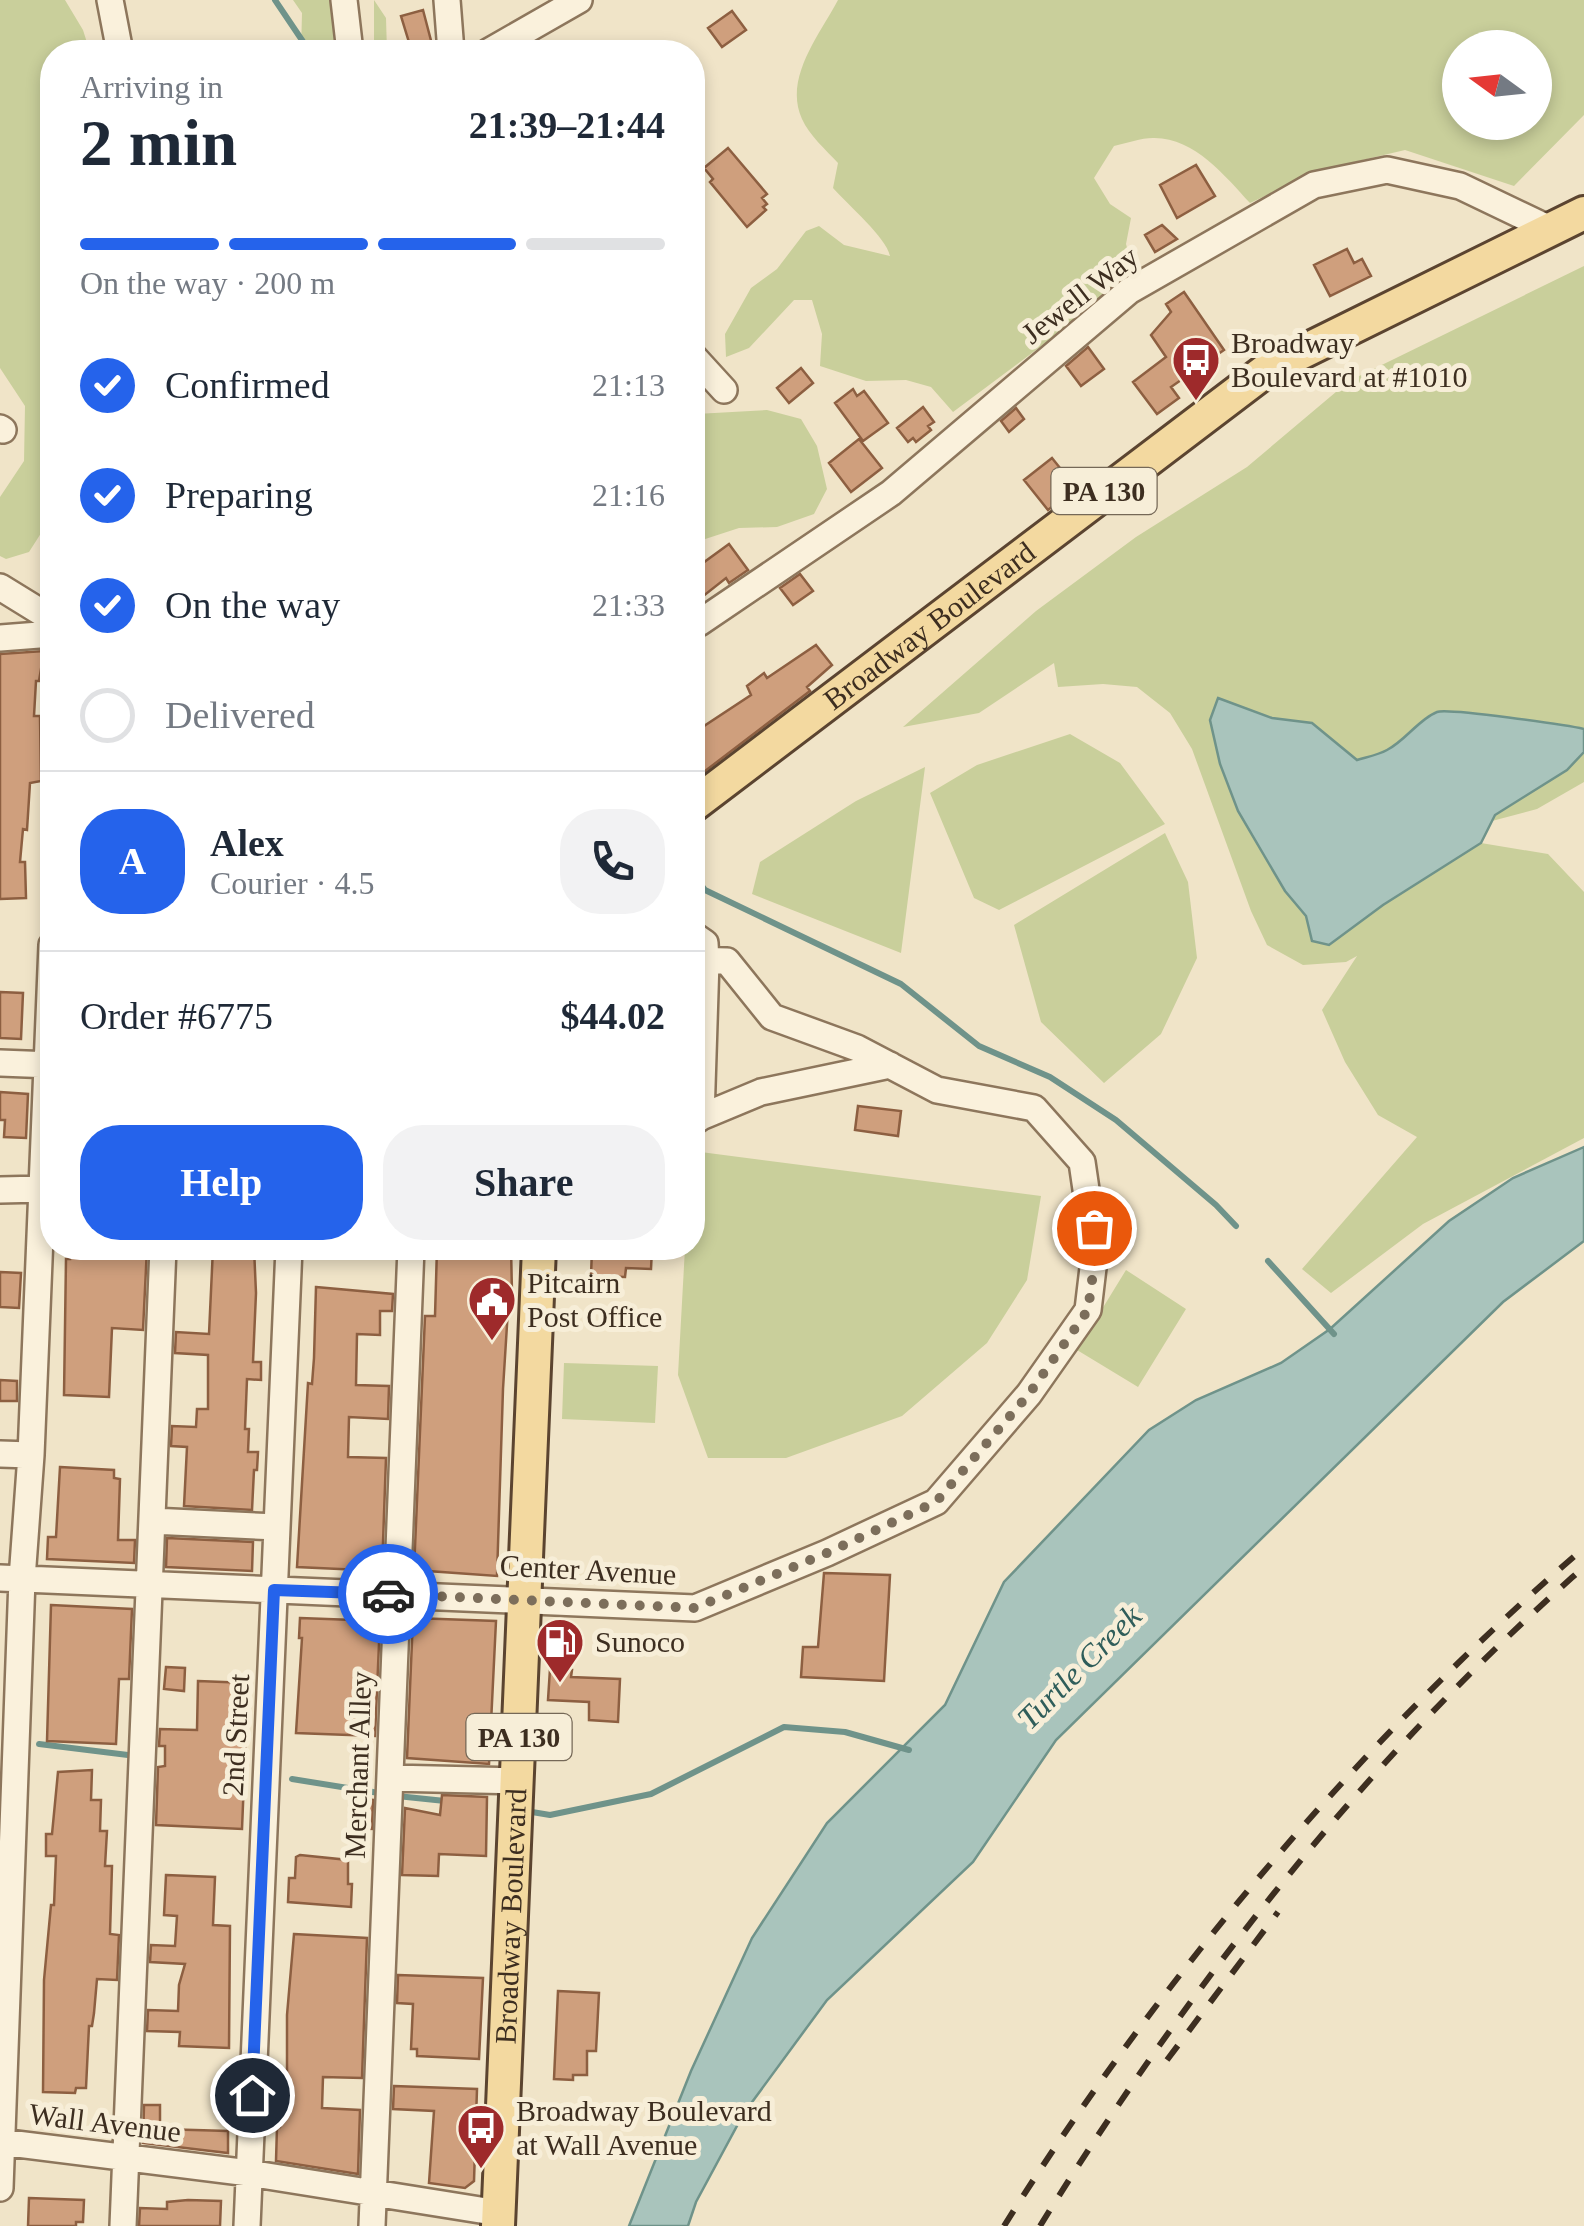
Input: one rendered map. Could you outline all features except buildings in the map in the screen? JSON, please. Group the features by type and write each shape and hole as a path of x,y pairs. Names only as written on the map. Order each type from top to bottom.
{"main road":[{"name":"Broadway Boulevard","path":"705,796 1268,369 1584,213"},
{"name":"Broadway Boulevard","path":"498,2219 538,1260"}],"street":[{"path":"110,0 118,40"},
{"path":"344,0 349,40"},
{"path":"447,0 450,40"},
{"path":"509,40 579,0"},
{"name":"Jewell Way","path":"705,614 891,493 1129,291 1314,186 1387,170 1460,186 1550,229"},
{"path":"705,369 724,390"},
{"path":"0,588 40,612"},
{"path":"0,638 40,635"},
{"path":"705,961 727,961 772,1017 857,1048 890,1065"},
{"path":"0,1063 40,1064"},
{"path":"705,1116 761,1092 890,1065"},
{"name":"Center Avenue","path":"11,1578 524,1600 690,1596 827,1553 936,1502 1029,1394 1088,1310 1095,1240 1082,1162 1034,1108 937,1090 890,1065"},
{"path":"0,1190 40,1189"},
{"path":"0,2188 11,1578 30,1455 40,1233"},
{"path":"122,2226 162,1260"},
{"name":"2nd Street","path":"247,2226 289,1260"},
{"name":"Merchant Alley","path":"372,2226 411,1260"},
{"path":"0,1454 30,1455"},
{"path":"152,1521 278,1527"},
{"path":"390,1778 517,1781"},
{"name":"Wall Avenue","path":"1,2142 374,2191 498,2219"}],"green space":[{"path":"0,0 65,0 86,40 40,40 40,535 29,552 6,559 0,556 0,497 24,461 25,406 0,368"},
{"path":"293,0 330,0 335,40 301,40 302,13"},
{"path":"374,0 386,18 387,40 374,40"},
{"path":"838,0 1584,0 1584,115 1514,186 1405,150 1320,170 1250,203 1208,160 1182,144 1153,138 1114,146 1094,178 1110,204 1131,218 1126,244 1132,266 1076,320 953,412 931,387 906,380 866,381 820,366 822,334 812,300 794,300 749,348 726,357 725,334 751,288 777,269 806,231 819,226 844,245 890,256 874,231 833,188 838,163 802,119 797,88 814,41"},
{"path":"1584,266 1584,729 1437,712 1394,746 1357,760 1312,723 1272,718 1219,698 1238,811 1285,891 1330,944 1481,843 1548,854 1584,892 1584,1138 1423,1224 1331,1293 1302,1269 1417,1137 1378,1115 1345,1062 1322,1010 1357,956 1346,962 1303,965 1267,945 1192,749 1170,713 1137,687 1058,687 1054,663 979,713 903,727 1036,611 1136,537 1247,467 1349,381"},
{"path":"767,410 801,419 817,446 827,489 814,514 777,527 739,528 705,539 705,413"},
{"path":"1070,734 1120,763 1165,824 999,910 974,898 930,793 977,765"},
{"path":"1584,752 1584,782 1537,809 1492,821 1495,815 1567,770"},
{"path":"925,767 901,953 752,894 760,862 856,801"},
{"path":"1165,833 1188,882 1197,958 1161,1034 1104,1083 1041,1022 1014,925"},
{"path":"705,1153 1041,1196 1027,1280 987,1343 902,1416 786,1458 708,1458 678,1375 684,1260 705,1260"},
{"path":"1126,1270 1186,1309 1138,1387 1077,1350"},
{"path":"564,1363 658,1366 655,1423 562,1419"}],"water":[{"path":"1218,698 1272,718 1312,723 1357,760 1387,750 1430,715 1446,711 1584,729 1584,752 1567,770 1495,815 1481,843 1383,905 1329,945 1312,941 1306,916 1285,891 1238,811 1220,764 1210,720"},
{"name":"Turtle Creek","path":"1584,1147 1584,1241 1503,1302 1056,1740 973,1862 827,2000 744,2113 696,2202 688,2226 629,2226 691,2071 752,1938 827,1823 945,1705 1004,1582 1149,1430 1196,1400 1281,1363 1330,1329 1449,1221 1513,1178"}],"waterway":[{"path":"275,0 302,40"},
{"path":"705,890 901,984 979,1046 1050,1077 1116,1120 1236,1226"},
{"path":"1268,1261 1334,1334"},
{"path":"532,1812 550,1815 651,1794 784,1727 845,1732 909,1750"},
{"path":"39,1744 136,1756"},
{"path":"292,1779 379,1793"},
{"path":"397,1796 445,1801"}],"railway":[{"path":"1004,2226 1129,2043 1269,1866 1422,1699 1584,1548"},
{"path":"1040,2226 1158,2047 1288,1876 1429,1715 1584,1567"},
{"path":"1167,2060 1278,1912"}],"way so far":[{"path":"388,1594 695,1608 936,1502 1029,1394 1088,1310 1096,1251 1094,1228"}],"place":[{"name":"Broadway Boulevard at #1010","path":"1196,402"},
{"name":"Pitcairn Post Office","path":"492,1342"},
{"name":"Sunoco","path":"560,1684"},
{"name":"Broadway Boulevard at Wall Avenue","path":"481,2170"}],"route":[{"path":"252,2095 274,1590 388,1594"}]}
